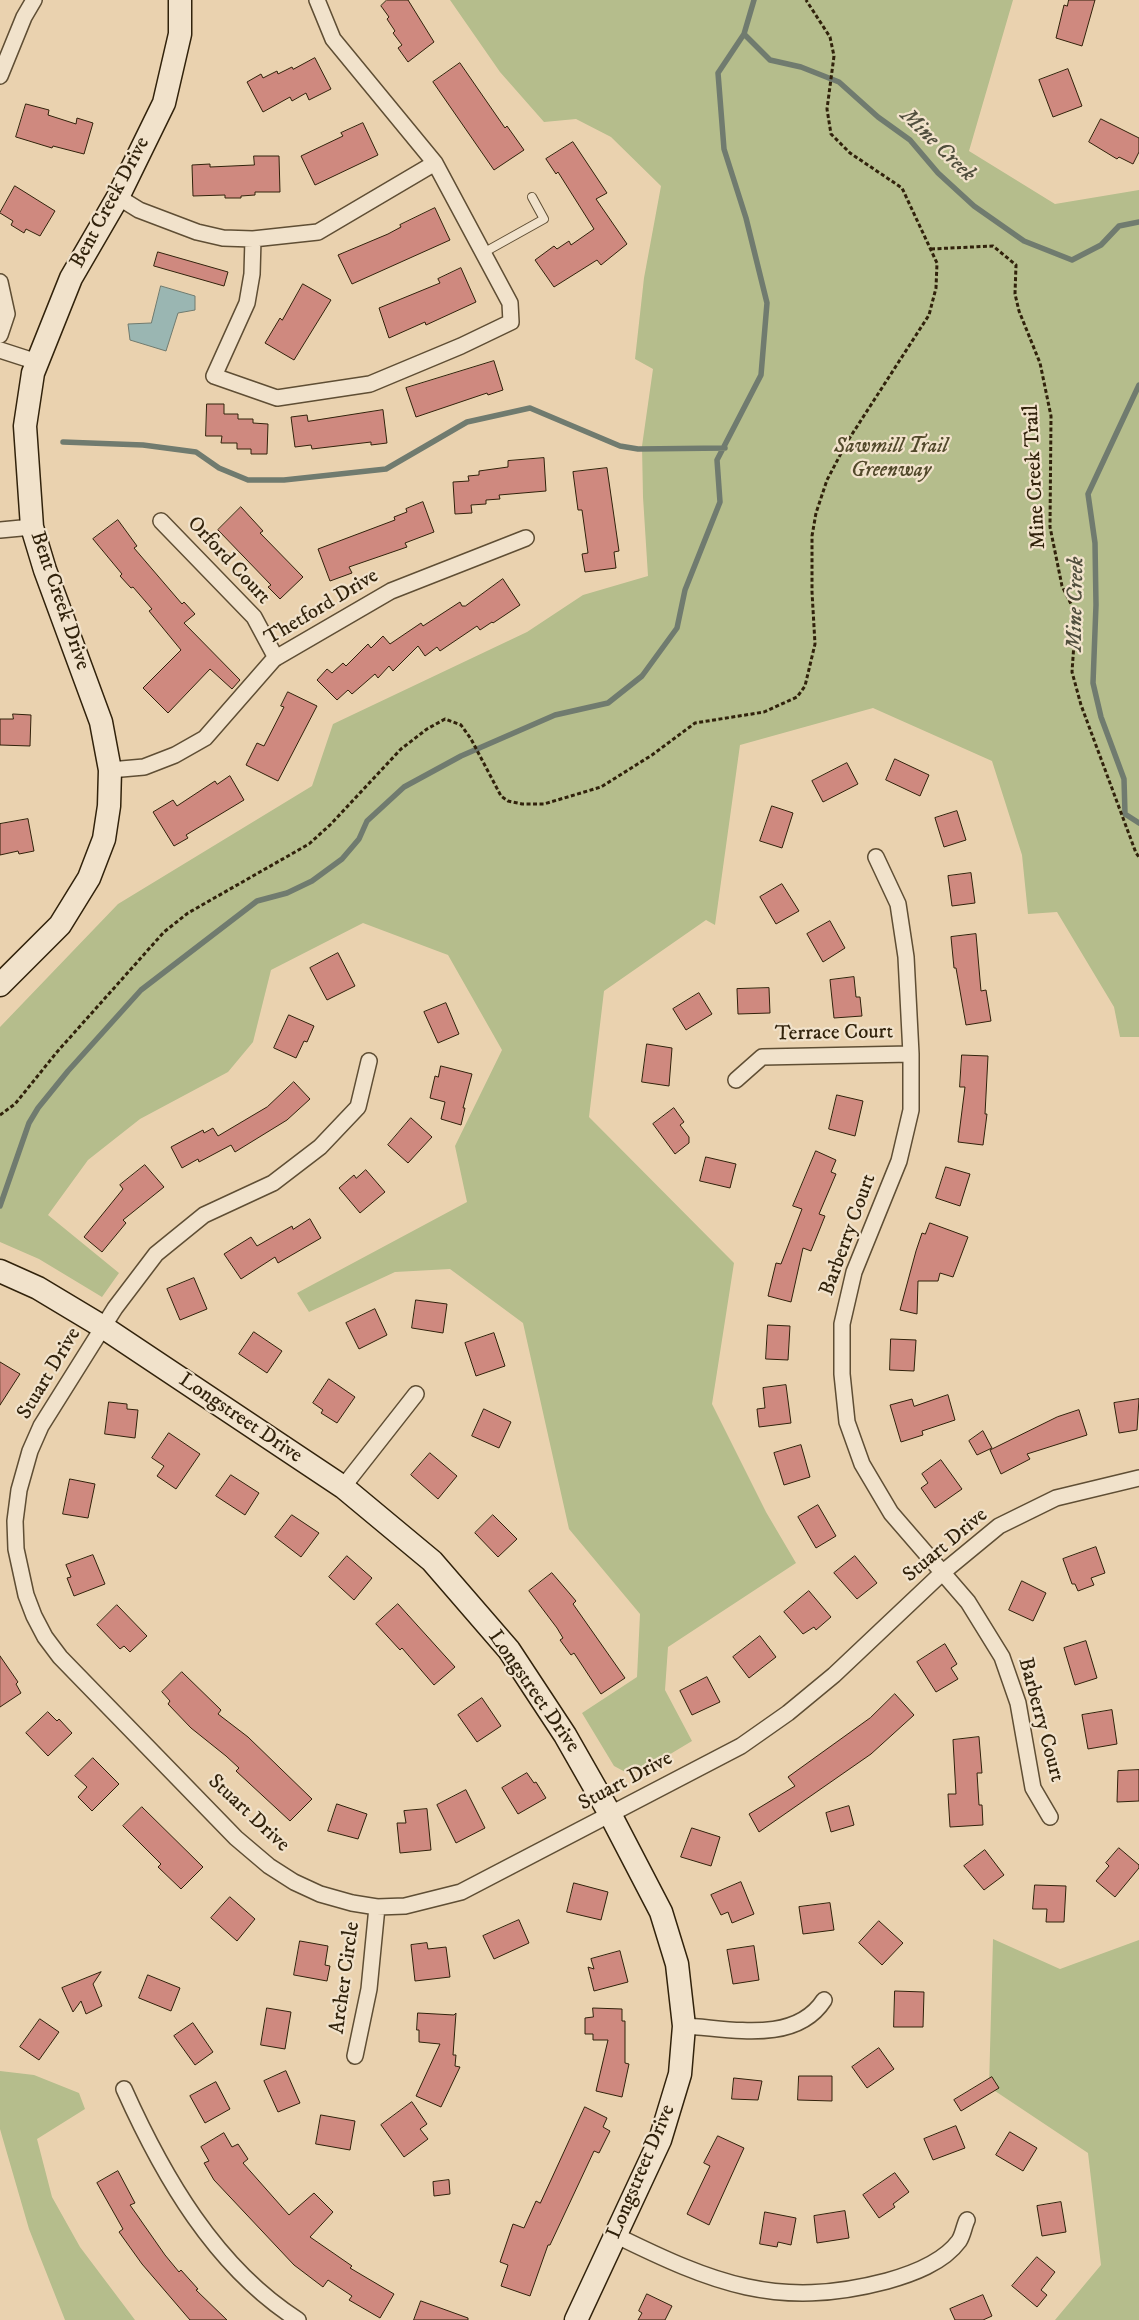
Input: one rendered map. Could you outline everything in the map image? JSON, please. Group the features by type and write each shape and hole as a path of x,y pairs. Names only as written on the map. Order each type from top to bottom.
{"street":[{"path":"0,76 24,18 34,0"},
{"name":"Bent Creek Drive","path":"0,985 60,925 89,878 104,839 110,770 102,722 45,570 32,527 26,426 33,373 71,278 118,196 164,103 180,34 180,0"},
{"path":"253,239 252,274 247,303 214,376 277,398 370,384 461,346 511,322 510,303 435,163 333,38 317,0"},
{"path":"118,196 139,210 197,232 223,238 253,239 318,232 435,163"},
{"path":"0,282 7,314 0,335"},
{"path":"0,350 37,362"},
{"name":"Orford Court","path":"161,521 254,617 276,658"},
{"path":"0,530 32,527"},
{"name":"Thetford Drive","path":"110,770 144,767 175,755 205,738 276,658 391,591 526,538"},
{"name":"Barberry Court","path":"876,857 898,904 906,957 911,1054 911,1110 899,1162 854,1272 842,1324 842,1374 847,1422 862,1464 890,1512 968,1602 1002,1657 1018,1703 1033,1788 1050,1817"},
{"name":"Terrace Court","path":"736,1080 762,1056 911,1054"},
{"name":"Stuart Drive","path":"369,1061 358,1107 320,1147 273,1183 204,1215 156,1254 115,1308 41,1426 30,1451 19,1490 15,1521 16,1549 26,1594 45,1638 60,1657 236,1838 269,1866 294,1882 320,1894 352,1903 378,1907 414,1904 461,1892 740,1746 788,1713 834,1675 942,1573 999,1526 1056,1498 1139,1478"},
{"name":"Longstreet Drive","path":"0,1270 38,1288 103,1327 344,1487 432,1561 509,1650 566,1735 610,1814 661,1912 676,1964 684,2026 680,2074 656,2149 576,2320"},
{"path":"344,1487 416,1394"},
{"name":"Archer Circle","path":"355,2056 368,1990 378,1907"},
{"path":"684,2026 739,2030 786,2028 817,2012 824,2000"},
{"path":"124,2089 159,2161 180,2197 200,2224 224,2254 264,2295 298,2320"},
{"path":"615,2234 674,2262 724,2282 754,2290 808,2294 831,2293 901,2277 942,2258 960,2240 967,2220"}],"lane":[{"path":"483,253 544,219 532,197"}],"path":[{"path":"0,1115 15,1104 57,1052 164,932 188,913 309,844 331,824 401,749 427,730 445,720 461,725 471,738 501,796 508,801 522,804 544,804 601,787 652,755 694,723 764,712 797,697 805,686 815,644 812,592 812,536 816,513 827,480 847,442 929,315 936,288 937,263 902,188 850,153 831,134 827,96 834,56 830,37 806,0"},
{"name":"Mine Creek Trail","path":"931,249 993,246 1016,265 1015,294 1019,311 1040,363 1051,416 1050,527 1062,586 1076,614 1072,672 1080,705 1107,782 1136,854 1139,857"}],"green space":[{"name":"Sawmill Trail Greenway","path":"450,0 1013,0 969,151 1055,204 1139,190 1139,1037 1120,1037 1114,1007 1057,912 1028,914 1022,855 992,761 873,708 740,745 715,925 706,920 604,991 589,1117 734,1263 712,1404 766,1512 796,1563 668,1647 665,1690 692,1741 667,1756 629,1774 614,1766 582,1713 637,1677 640,1614 569,1529 523,1323 450,1269 395,1272 309,1312 297,1293 467,1202 455,1146 502,1050 448,955 363,923 271,970 253,1042 228,1072 140,1119 88,1160 48,1215 119,1273 102,1297 39,1259 0,1242 0,1027 118,904 312,786 333,724 527,632 583,595 648,576 642,446 653,369 635,359 644,278 661,186 611,137 576,119 544,122 500,72"},
{"path":"993,1939 1060,1969 1139,1940 1139,2320 1055,2320 1101,2265 1088,2153 989,2087"},
{"path":"0,2071 34,2075 79,2093 85,2109 37,2139 52,2197 80,2247 135,2320 65,2320 29,2229 0,2129"}],"water":[{"path":"161,286 195,296 195,310 178,313 166,351 130,340 128,324 151,323"}],"building":[{"path":"387,0 408,0 434,42 408,62 398,48 402,45 393,33 395,31 387,19 389,17 381,6"},
{"path":"1069,0 1095,0 1082,46 1056,38 1064,5 1067,6"},
{"path":"315,58 331,89 309,100 306,93 292,101 290,97 263,112 247,82 261,74 263,78 277,71 278,74 292,67 293,69"},
{"path":"460,63 505,128 507,126 524,150 494,170 433,82"},
{"path":"1068,69 1082,106 1053,117 1039,80"},
{"path":"26,104 49,110 48,115 76,124 77,118 93,123 84,154 53,146 52,148 16,137"},
{"path":"1101,119 1139,138 1139,152 1133,164 1119,157 1117,159 1089,142"},
{"path":"363,123 378,155 315,185 301,156 343,136 341,133"},
{"path":"573,142 607,193 596,199 627,244 601,265 597,260 554,287 535,260 554,246 557,249 569,241 571,245 594,229 558,172 556,174 546,159"},
{"path":"254,156 279,156 280,192 255,192 255,195 241,196 241,198 225,198 225,195 193,196 192,165 210,164 210,167 254,165"},
{"path":"15,186 55,211 40,236 26,229 24,233 11,225 13,221 0,213"},
{"path":"435,208 450,240 352,284 338,255 388,234 401,227 400,225"},
{"path":"158,252 228,272 224,286 154,266"},
{"path":"461,268 476,302 426,325 425,322 389,338 379,308 440,283 438,279"},
{"path":"303,284 331,300 294,360 265,343 280,318 282,320"},
{"path":"494,361 503,390 488,395 487,393 416,417 406,388"},
{"path":"207,404 224,404 224,414 238,414 238,419 253,419 253,423 268,424 267,454 251,454 251,449 237,449 237,443 221,443 222,436 206,436"},
{"path":"383,410 387,443 371,445 371,442 312,449 311,445 295,447 291,417 307,415 308,421"},
{"path":"544,458 546,491 499,495 500,499 486,500 486,504 471,505 472,513 455,514 453,482 469,481 468,476 479,475 479,471 508,467 508,461"},
{"path":"607,468 619,551 614,552 616,568 585,572 582,554 588,553 582,510 578,510 573,472"},
{"path":"423,502 434,532 405,543 407,547 349,567 352,573 330,581 318,549 395,520 394,517 407,512 406,509"},
{"path":"241,507 263,531 260,533 303,577 280,599 268,587 271,585 218,530"},
{"path":"118,520 137,546 134,548 182,604 184,602 195,614 184,623 240,680 232,689 210,669 168,713 143,688 181,650 149,611 152,609 133,587 131,588 120,576 122,574 93,539"},
{"path":"503,579 520,605 493,623 480,630 477,626 440,651 437,647 425,656 418,646 393,671 389,666 378,678 375,674 352,694 348,690 337,700 317,680 327,669 332,673 343,663 346,666 368,644 371,648 383,636 390,644 421,623 423,626 460,602 462,606 465,606"},
{"path":"288,692 317,706 278,781 246,765 257,743 264,746 284,707 281,706"},
{"path":"13,714 31,715 30,746 0,745 0,719 13,719"},
{"path":"895,759 929,775 920,796 886,780"},
{"path":"847,763 858,784 823,802 812,781"},
{"path":"230,776 244,800 186,835 188,838 174,846 153,812 173,800 177,806 215,781 217,784"},
{"path":"772,806 793,813 782,848 760,841"},
{"path":"957,811 966,840 944,847 935,818"},
{"path":"28,819 34,851 19,854 18,851 0,855 0,824"},
{"path":"971,873 975,903 952,906 948,876"},
{"path":"782,884 799,911 776,924 760,897"},
{"path":"830,921 845,948 823,962 807,934"},
{"path":"976,934 981,991 986,990 991,1021 966,1025 956,968 954,968 951,937"},
{"path":"338,953 355,986 327,1000 310,968"},
{"path":"854,977 856,997 860,997 862,1016 834,1018 830,980"},
{"path":"769,988 770,1013 738,1014 737,989"},
{"path":"699,993 712,1014 686,1030 673,1009"},
{"path":"446,1003 459,1034 438,1043 424,1012"},
{"path":"289,1015 314,1026 307,1042 304,1041 296,1058 274,1048"},
{"path":"647,1044 672,1048 669,1086 642,1082"},
{"path":"962,1055 988,1056 985,1114 987,1114 983,1145 958,1142 965,1087 960,1087"},
{"path":"441,1066 472,1074 463,1108 465,1108 461,1125 441,1119 445,1102 430,1098 435,1076 438,1077"},
{"path":"294,1082 310,1099 287,1120 235,1152 231,1145 199,1162 198,1159 182,1168 171,1147 203,1130 204,1133 213,1128 218,1136 267,1107"},
{"path":"837,1095 863,1101 855,1136 829,1129"},
{"path":"674,1108 684,1122 680,1125 689,1137 689,1143 675,1154 653,1124"},
{"path":"411,1118 432,1137 408,1163 388,1145"},
{"path":"816,1151 836,1160 831,1172 836,1174 819,1214 825,1216 811,1251 803,1248 791,1302 768,1296 776,1263 781,1264 802,1209 793,1206"},
{"path":"706,1157 736,1164 730,1188 700,1181"},
{"path":"145,1165 164,1187 123,1220 126,1223 102,1252 84,1237 123,1189 120,1185"},
{"path":"946,1167 970,1174 960,1206 936,1198"},
{"path":"366,1170 385,1192 360,1213 339,1188 354,1175 356,1178"},
{"path":"310,1219 321,1238 278,1263 275,1257 241,1279 224,1254 251,1237 257,1246 292,1226 293,1229"},
{"path":"930,1223 968,1237 953,1277 940,1273 938,1281 918,1281 917,1314 900,1310 922,1233 925,1234"},
{"path":"194,1278 207,1309 180,1320 167,1289"},
{"path":"416,1300 447,1304 443,1333 412,1328"},
{"path":"375,1309 387,1335 359,1349 346,1323"},
{"path":"768,1325 790,1326 788,1360 766,1359"},
{"path":"254,1332 282,1351 267,1373 239,1354"},
{"path":"494,1333 505,1366 476,1376 465,1343"},
{"path":"891,1339 916,1340 914,1371 890,1370"},
{"path":"0,1362 20,1374 0,1405"},
{"path":"329,1379 355,1397 337,1423 321,1413 323,1410 313,1403"},
{"path":"786,1385 791,1423 759,1427 757,1409 765,1408 763,1388"},
{"path":"948,1395 955,1420 922,1431 923,1435 901,1442 890,1405 912,1399 914,1406"},
{"path":"1139,1399 1137,1430 1119,1433 1114,1403"},
{"path":"109,1402 127,1404 127,1409 138,1410 135,1438 105,1434"},
{"path":"484,1409 511,1422 499,1448 472,1436"},
{"path":"1079,1410 1087,1435 1027,1454 1030,1459 1001,1474 990,1450 1057,1417"},
{"path":"983,1431 992,1448 977,1455 969,1441"},
{"path":"169,1433 200,1454 176,1489 157,1476 164,1466 152,1458"},
{"path":"801,1445 810,1477 784,1485 774,1453"},
{"path":"430,1453 457,1476 438,1499 411,1475"},
{"path":"941,1460 962,1489 935,1508 921,1488 928,1483 922,1474"},
{"path":"231,1475 259,1493 245,1515 216,1496"},
{"path":"70,1479 95,1484 88,1518 63,1514"},
{"path":"818,1505 836,1536 816,1548 798,1517"},
{"path":"292,1515 319,1533 301,1557 275,1537"},
{"path":"493,1515 517,1539 498,1557 475,1533"},
{"path":"1096,1547 1105,1573 1091,1578 1094,1585 1078,1591 1075,1584 1072,1584 1063,1559"},
{"path":"93,1555 105,1584 74,1596 67,1578 71,1577 66,1565"},
{"path":"347,1556 372,1578 354,1600 329,1577"},
{"path":"855,1556 877,1583 857,1599 834,1573"},
{"path":"552,1573 576,1601 573,1604 625,1678 601,1694 574,1653 571,1655 560,1640 563,1638 557,1628 529,1591"},
{"path":"1022,1581 1046,1593 1033,1621 1009,1610"},
{"path":"809,1591 831,1617 816,1630 814,1627 803,1634 784,1612"},
{"path":"398,1604 455,1667 434,1685 402,1648 400,1650 376,1624"},
{"path":"117,1605 147,1636 130,1652 124,1646 120,1649 97,1625"},
{"path":"760,1636 776,1657 749,1678 733,1657"},
{"path":"1086,1641 1097,1678 1075,1685 1064,1648"},
{"path":"945,1644 957,1664 951,1668 958,1679 936,1692 917,1662"},
{"path":"0,1656 18,1682 16,1684 21,1693 0,1707"},
{"path":"182,1672 221,1710 218,1714 248,1737 312,1799 290,1821 236,1771 239,1768 191,1728 168,1704 170,1701 162,1692"},
{"path":"707,1677 720,1702 692,1715 680,1691"},
{"path":"895,1694 914,1715 871,1754 759,1832 749,1814 795,1786 788,1777 870,1718"},
{"path":"482,1698 501,1726 477,1742 458,1715"},
{"path":"1112,1710 1117,1744 1088,1749 1082,1715"},
{"path":"48,1712 57,1721 59,1719 72,1733 48,1756 26,1733"},
{"path":"979,1737 982,1773 977,1773 979,1805 982,1805 983,1825 950,1827 948,1794 956,1794 953,1740"},
{"path":"93,1758 119,1784 92,1811 78,1797 87,1787 75,1776"},
{"path":"1139,1770 1139,1801 1117,1802 1118,1771"},
{"path":"527,1773 534,1783 536,1782 546,1798 518,1814 502,1788"},
{"path":"466,1790 485,1828 456,1843 437,1805"},
{"path":"337,1804 367,1814 358,1839 328,1831"},
{"path":"849,1806 854,1825 831,1832 826,1813"},
{"path":"142,1807 203,1867 181,1889 158,1867 161,1864 123,1826"},
{"path":"427,1809 431,1850 400,1853 397,1823 406,1823 404,1811"},
{"path":"692,1828 720,1837 711,1866 681,1857"},
{"path":"1119,1848 1139,1865 1139,1868 1115,1897 1096,1881 1109,1866 1106,1863"},
{"path":"985,1850 1004,1875 984,1890 964,1866"},
{"path":"741,1882 754,1914 732,1923 728,1912 721,1915 711,1895"},
{"path":"574,1883 608,1892 601,1920 567,1912"},
{"path":"1035,1885 1066,1886 1064,1922 1046,1922 1047,1909 1033,1909"},
{"path":"230,1897 255,1919 237,1941 211,1918"},
{"path":"830,1903 834,1930 803,1934 799,1907"},
{"path":"519,1920 529,1943 494,1959 483,1936"},
{"path":"879,1921 903,1943 882,1965 859,1943"},
{"path":"300,1941 328,1946 325,1965 330,1966 327,1981 294,1975"},
{"path":"427,1943 428,1949 446,1947 450,1977 415,1981 411,1945"},
{"path":"754,1946 759,1980 733,1984 727,1950"},
{"path":"620,1951 628,1982 594,1991 588,1967 594,1969 591,1959"},
{"path":"101,1972 93,1984 102,2006 86,2014 81,2001 73,2012 62,1988"},
{"path":"148,1975 180,1988 171,2011 139,1998"},
{"path":"895,1991 924,1992 923,2027 894,2027"},
{"path":"267,2008 291,2012 285,2049 261,2045"},
{"path":"593,2008 622,2009 622,2021 625,2021 625,2063 629,2064 622,2097 596,2091 608,2040 593,2040 593,2034 585,2034 585,2018 593,2017"},
{"path":"418,2013 454,2015 456,2013 453,2055 456,2055 455,2066 460,2067 441,2107 416,2096 440,2044 419,2042 419,2030 417,2030"},
{"path":"40,2019 59,2032 39,2060 20,2047"},
{"path":"193,2023 213,2052 195,2065 174,2036"},
{"path":"879,2048 894,2069 867,2088 852,2067"},
{"path":"286,2071 300,2103 278,2112 264,2081"},
{"path":"799,2076 832,2076 832,2101 798,2100"},
{"path":"992,2077 999,2088 961,2111 954,2100"},
{"path":"734,2078 762,2081 758,2100 732,2099"},
{"path":"216,2082 230,2109 205,2123 190,2096"},
{"path":"412,2102 427,2124 420,2129 428,2139 404,2157 381,2125"},
{"path":"585,2107 607,2118 603,2127 610,2131 599,2153 594,2151 550,2245 548,2245 530,2296 501,2286 508,2265 500,2262 513,2224 524,2228 536,2201 540,2203"},
{"path":"321,2115 355,2121 350,2150 316,2144"},
{"path":"956,2126 965,2148 933,2160 924,2139"},
{"path":"1010,2132 1037,2148 1023,2171 996,2155"},
{"path":"224,2133 232,2147 238,2144 248,2159 243,2163 289,2215 314,2193 333,2212 310,2237 352,2266 350,2268 394,2294 380,2318 349,2300 352,2296 328,2280 323,2287 294,2265 214,2180 204,2163 209,2161 201,2147"},
{"path":"718,2136 744,2148 709,2225 687,2214 710,2166 704,2163"},
{"path":"118,2171 135,2203 130,2205 165,2255 179,2272 181,2270 198,2289 196,2290 227,2320 190,2320 142,2264 119,2232 123,2229 97,2183"},
{"path":"895,2173 909,2192 893,2204 895,2207 879,2218 863,2195"},
{"path":"449,2180 450,2194 434,2196 433,2182"},
{"path":"1061,2202 1066,2232 1042,2236 1037,2206"},
{"path":"845,2211 849,2238 817,2243 814,2216"},
{"path":"765,2212 796,2218 791,2245 778,2242 777,2247 760,2244"},
{"path":"1037,2257 1055,2272 1041,2290 1047,2295 1037,2307 1012,2286"},
{"path":"647,2294 672,2306 665,2320 638,2320 642,2313 639,2311"},
{"path":"983,2295 992,2316 983,2320 955,2320 950,2309"},
{"path":"421,2301 468,2318 468,2320 414,2320"}],"waterway":[{"name":"Mine Creek","path":"754,0 744,34 770,60 801,67 839,82 878,117 910,140 938,173 974,206 1024,241 1072,260 1101,245 1119,226 1139,222"},
{"path":"0,1206 29,1123 38,1108 68,1071 141,990 257,901 287,893 312,881 342,859 359,839 367,821 404,787 461,756 555,715 608,703 642,676 677,628 685,590 720,502 717,460 761,375 767,303 746,218 724,149 718,73 744,34"},
{"name":"Mine Creek","path":"1139,385 1088,494 1095,543 1096,605 1093,683 1101,717 1124,779 1125,814 1139,823"},
{"path":"63,442 143,445 196,452 219,468 248,480 284,480 386,469 467,422 530,408 620,446 638,449 725,448"}]}
